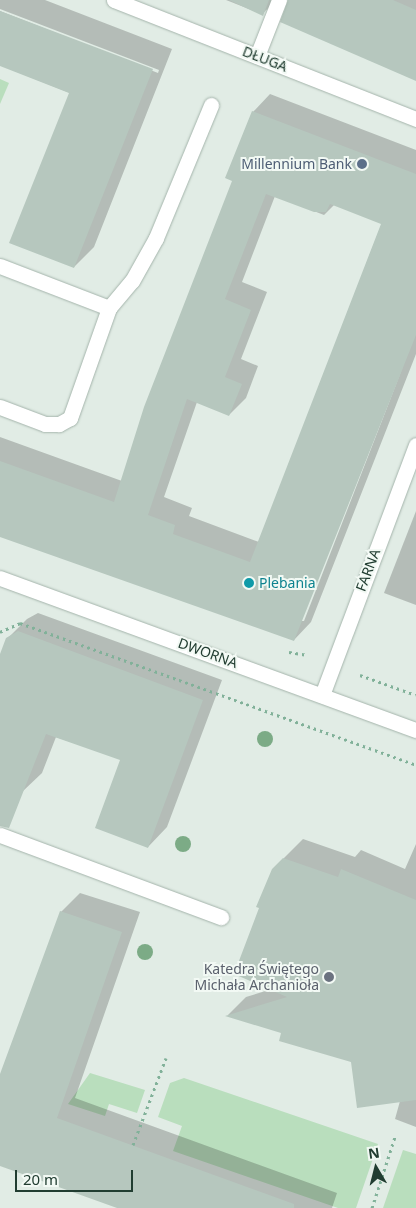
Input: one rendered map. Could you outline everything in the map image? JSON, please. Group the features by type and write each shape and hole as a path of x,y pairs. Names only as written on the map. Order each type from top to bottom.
{"street":[{"name":"DŁUGA","path":"114,0 416,119"},
{"path":"257,56 279,0"},
{"path":"0,407 45,424 59,424 70,418 109,308 132,281 156,238 211,105"},
{"path":"0,266 109,308"},
{"name":"FARNA","path":"322,695 416,445"},
{"name":"DWORNA","path":"0,578 416,730"},
{"path":"0,835 221,917"}],"path":[{"path":"0,632 20,622 416,766"},
{"path":"132,1145 166,1058"},
{"path":"372,1208 395,1137"}],"green space":[{"path":"0,79 9,83 0,104"},
{"path":"90,1073 145,1090 137,1113 109,1104 105,1116 68,1104"},
{"path":"184,1078 378,1144 356,1208 338,1208 173,1151 182,1126 158,1117 170,1083"},
{"path":"403,1150 416,1154 416,1208 383,1208"}],"building":[{"path":"229,0 269,0 263,16"},
{"path":"288,0 393,0 416,10 416,81 280,22"},
{"path":"0,11 153,69 74,268 9,243 69,93 0,66"},
{"path":"252,111 416,174 416,335 294,641 0,537 0,461 114,502 144,407 232,181 225,178","holes":["266,194 314,212 326,212 330,204 381,224 250,562 173,534 175,525 148,515 187,399 229,416 242,384 225,377 251,310 225,299"]},
{"path":"18,631 203,700 148,848 95,828 120,760 46,734 9,828 0,826 0,654 6,638"},
{"name":"Katedra Świętego Michała Archanioła","path":"283,858 338,877 341,869 416,900 416,1100 357,1108 351,1062 279,1041 281,1033 225,1016 287,997 234,974 259,908 256,907 272,869"},
{"path":"60,911 122,932 57,1118 294,1204 294,1208 117,1208 0,1166 0,1074"}],"place":[{"name":"Millennium Bank","path":"362,164"},
{"name":"Plebania","path":"249,583"},
{"name":"Katedra Świętego Michała Archanioła","path":"329,977"}]}
